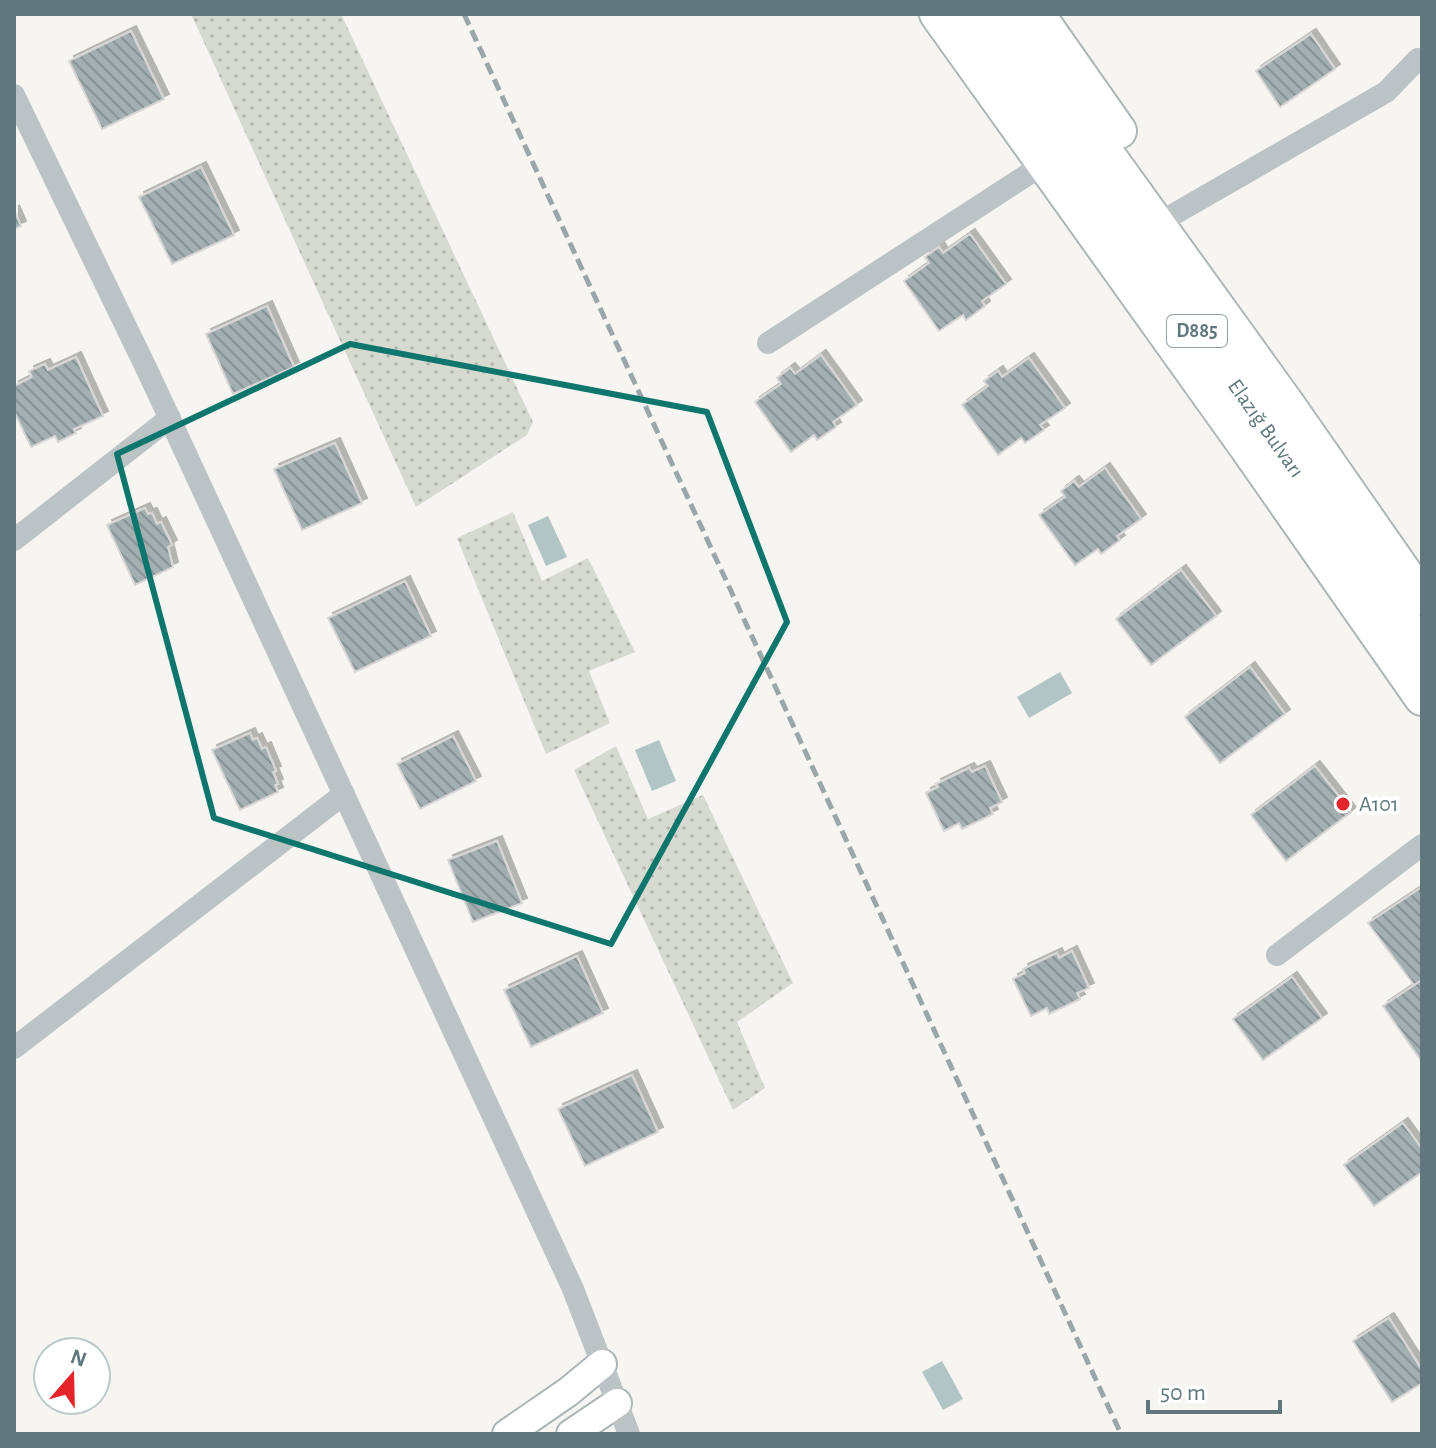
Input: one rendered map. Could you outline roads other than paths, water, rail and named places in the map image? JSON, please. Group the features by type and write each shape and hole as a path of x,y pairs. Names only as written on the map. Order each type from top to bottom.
{"highway":[{"path":"937,14 1422,698"},
{"name":"Elazığ Bulvarı","path":"972,14 1422,648"},
{"name":"Elazığ Bulvarı","path":"1006,14 1287,404 1422,598"},
{"path":"1037,14 1198,244 1287,404"}],"main road":[{"path":"507,1434 602,1364"},
{"path":"571,1434 617,1403"}],"street":[{"path":"1176,213 1386,92 1418,59"},
{"path":"14,95 170,418 566,1275 629,1434"},
{"path":"768,343 1044,164"},
{"path":"14,540 170,418"},
{"path":"14,1048 344,794"},
{"path":"1277,955 1422,845"}],"railway":[{"path":"464,14 1121,1434"}],"place":[{"name":"A101","path":"1343,804"}]}
